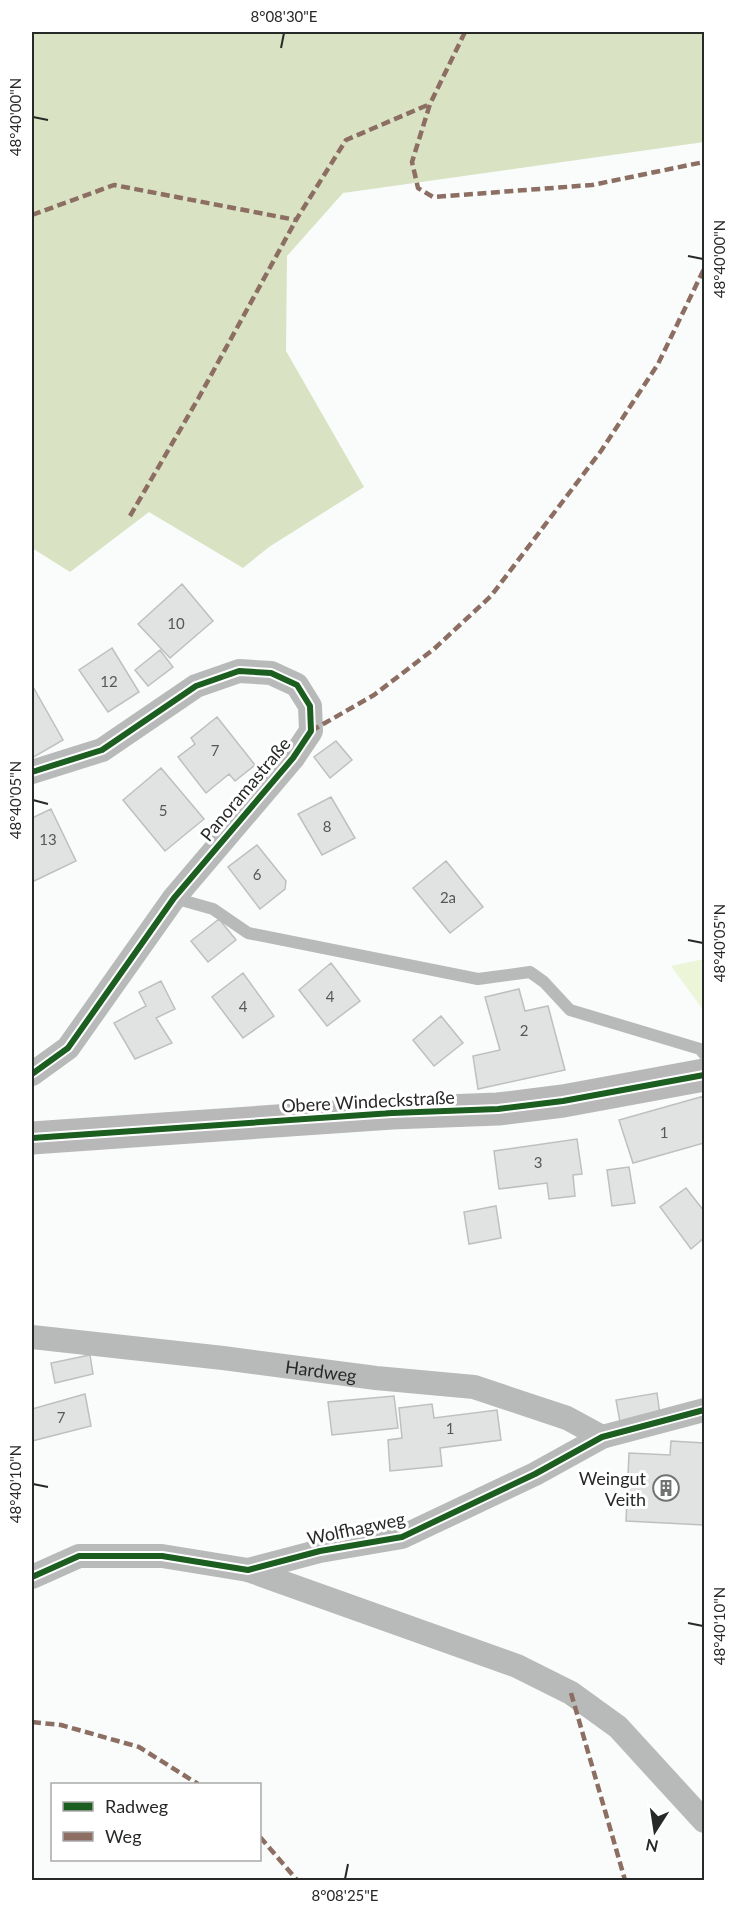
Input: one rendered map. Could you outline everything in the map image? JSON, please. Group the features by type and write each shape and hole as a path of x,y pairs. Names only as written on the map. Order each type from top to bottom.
{"street":[{"name":"Panoramastraße","path":"32,772 102,750 196,686 239,671 271,673 297,685 310,706 311,731 293,758 174,898 68,1048 32,1074"},
{"name":"Obere Windeckstraße","path":"32,1138 392,1113 498,1109 563,1101 705,1075"},
{"name":"Hardweg","path":"32,1337 376,1378 474,1387 567,1418 602,1437"},
{"name":"Wolfhagweg","path":"32,1577 79,1556 162,1556 248,1570 320,1551 402,1537 535,1474 602,1437 705,1410"},
{"path":"248,1570 517,1666 571,1693 618,1727 705,1821"}],"lane":[{"path":"174,898 213,909 248,933 478,979 530,972 544,982 570,1010 700,1049 705,1054"}],"green space":[{"path":"32,32 704,32 704,142 343,193 287,256 286,351 364,487 269,547 243,568 149,512 70,572 32,548"},
{"path":"704,959 704,1011 671,966"}],"building":[{"path":"182,584 213,621 170,658 138,624"},
{"path":"112,648 139,692 108,712 79,670"},
{"path":"160,650 173,667 148,686 135,670"},
{"path":"32,685 63,740 32,758"},
{"path":"217,717 255,765 235,781 229,774 206,793 178,757 195,744 191,738"},
{"path":"336,741 352,760 330,778 314,757"},
{"path":"161,768 204,819 165,851 123,800"},
{"path":"331,797 355,838 322,855 298,814"},
{"path":"51,809 76,861 32,882 32,818"},
{"path":"257,845 286,881 285,889 260,909 228,867"},
{"path":"446,861 483,907 450,933 413,888"},
{"path":"219,919 236,940 208,962 191,941"},
{"path":"331,963 360,1001 327,1026 299,990"},
{"path":"243,973 274,1016 243,1038 212,997"},
{"path":"161,981 175,1009 156,1018 172,1043 135,1059 114,1023 146,1006 139,992"},
{"path":"519,989 525,1011 548,1006 565,1070 478,1089 473,1056 500,1050 485,997"},
{"path":"441,1016 463,1043 434,1066 413,1040"},
{"path":"704,1096 704,1143 633,1163 619,1120"},
{"path":"577,1139 582,1174 573,1175 575,1196 549,1199 547,1183 499,1189 494,1151"},
{"path":"629,1167 635,1203 612,1206 607,1170"},
{"path":"686,1188 704,1211 704,1238 691,1249 660,1207"},
{"path":"496,1206 501,1238 469,1244 464,1212"},
{"path":"90,1355 93,1374 55,1383 51,1363"},
{"path":"657,1393 660,1415 620,1422 616,1400"},
{"path":"85,1394 91,1426 32,1441 32,1409"},
{"path":"394,1396 398,1428 332,1435 328,1402"},
{"path":"432,1404 434,1418 497,1410 501,1440 440,1448 442,1466 390,1471 388,1440 402,1438 399,1408"},
{"name":"Weingut Veith","path":"671,1441 704,1443 704,1525 626,1521 629,1453 670,1455"}],"marked path":[{"path":"465,32 430,104 412,162 418,188 433,197 592,185 704,162"},
{"path":"130,516 198,399 296,220 346,140 430,104"},
{"path":"32,215 114,185 296,220"},
{"path":"311,731 374,695 434,649 491,596 601,451 658,364 704,269"},
{"path":"571,1693 625,1880"},
{"path":"32,1722 61,1725 139,1747 196,1783"},
{"path":"261,1838 297,1880"}],"cycle path":[{"path":"32,772 102,750 196,686 239,671 271,673 297,685 310,706 311,731 293,758 174,898 68,1048 32,1074"},
{"path":"32,1138 392,1113 498,1109 563,1101 704,1075"},
{"path":"32,1577 79,1556 162,1556 248,1570 320,1551 402,1537 535,1474 602,1437 704,1410"}],"place":[{"name":"Weingut Veith","path":"666,1488"}]}
